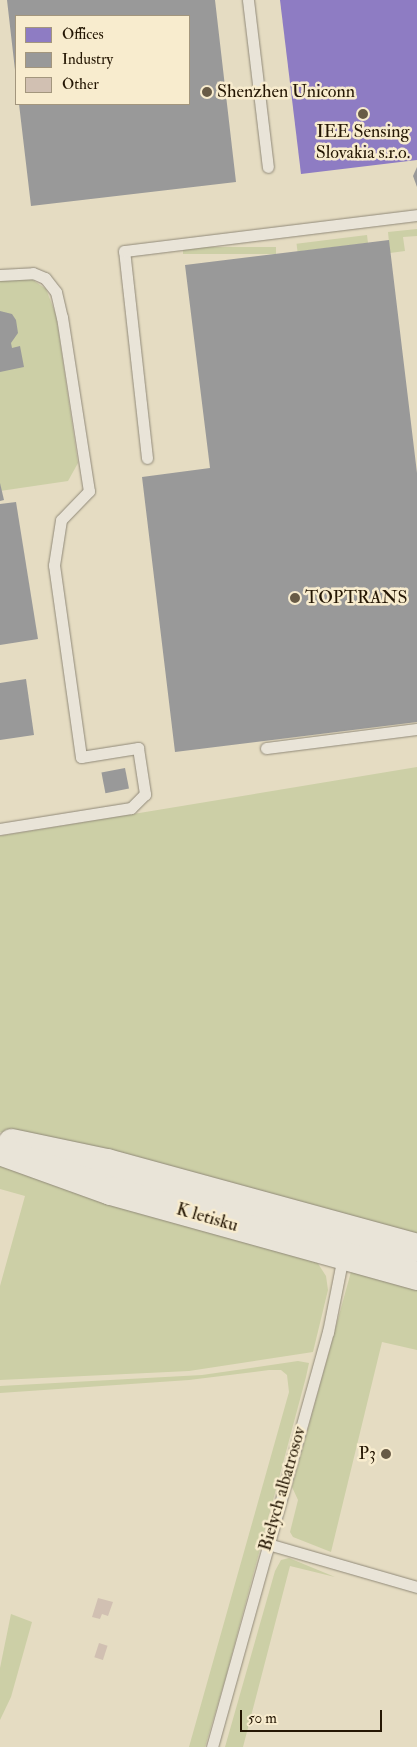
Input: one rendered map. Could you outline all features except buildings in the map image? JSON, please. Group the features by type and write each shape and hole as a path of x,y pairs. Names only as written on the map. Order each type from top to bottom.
{"street":[{"name":"K letisku","path":"0,1141 107,1163 346,1243 417,1276"},
{"name":"K letisku","path":"0,1152 111,1191 346,1243 417,1248"}],"lane":[{"path":"248,0 268,167"},
{"path":"147,458 124,251 417,215"},
{"path":"0,275 33,273 45,278 56,292 62,317 89,491 61,520 54,566 81,757 138,748 145,794 131,808 0,830"},
{"path":"266,748 417,729"},
{"name":"Bielych albatrosov","path":"212,1747 328,1332 346,1243"},
{"path":"268,1544 417,1588"}],"green space":[{"path":"417,229 417,236 403,237 405,251 390,253 388,232"},
{"path":"367,235 368,243 298,252 297,244"},
{"path":"183,247 276,247 276,254 183,254"},
{"path":"30,278 46,289 56,315 78,463 68,481 0,491 0,279"},
{"path":"417,767 417,1240 86,1148 0,1132 0,836"},
{"path":"0,1162 315,1259 326,1276 328,1290 313,1352 189,1371 0,1380 0,1286 25,1196 0,1189"},
{"path":"352,1268 417,1286 417,1350 382,1342 331,1552 293,1537 290,1532 298,1500 292,1487"},
{"path":"298,1361 309,1363 306,1377 225,1680 205,1747 189,1747 289,1392 287,1375 281,1370 269,1370 189,1380 0,1393 0,1386 202,1375"},
{"path":"289,1558 335,1577 290,1566 243,1747 225,1747 275,1571 281,1560"},
{"path":"11,1614 32,1622 11,1697 0,1720 0,1668"}],"place":[{"name":"Shenzhen Uniconn","path":"207,92"},
{"name":"IEE Sensing Slovakia s.r.o.","path":"363,114"},
{"name":"TOPTRANS","path":"295,598"},
{"name":"P3","path":"386,1454"}]}
